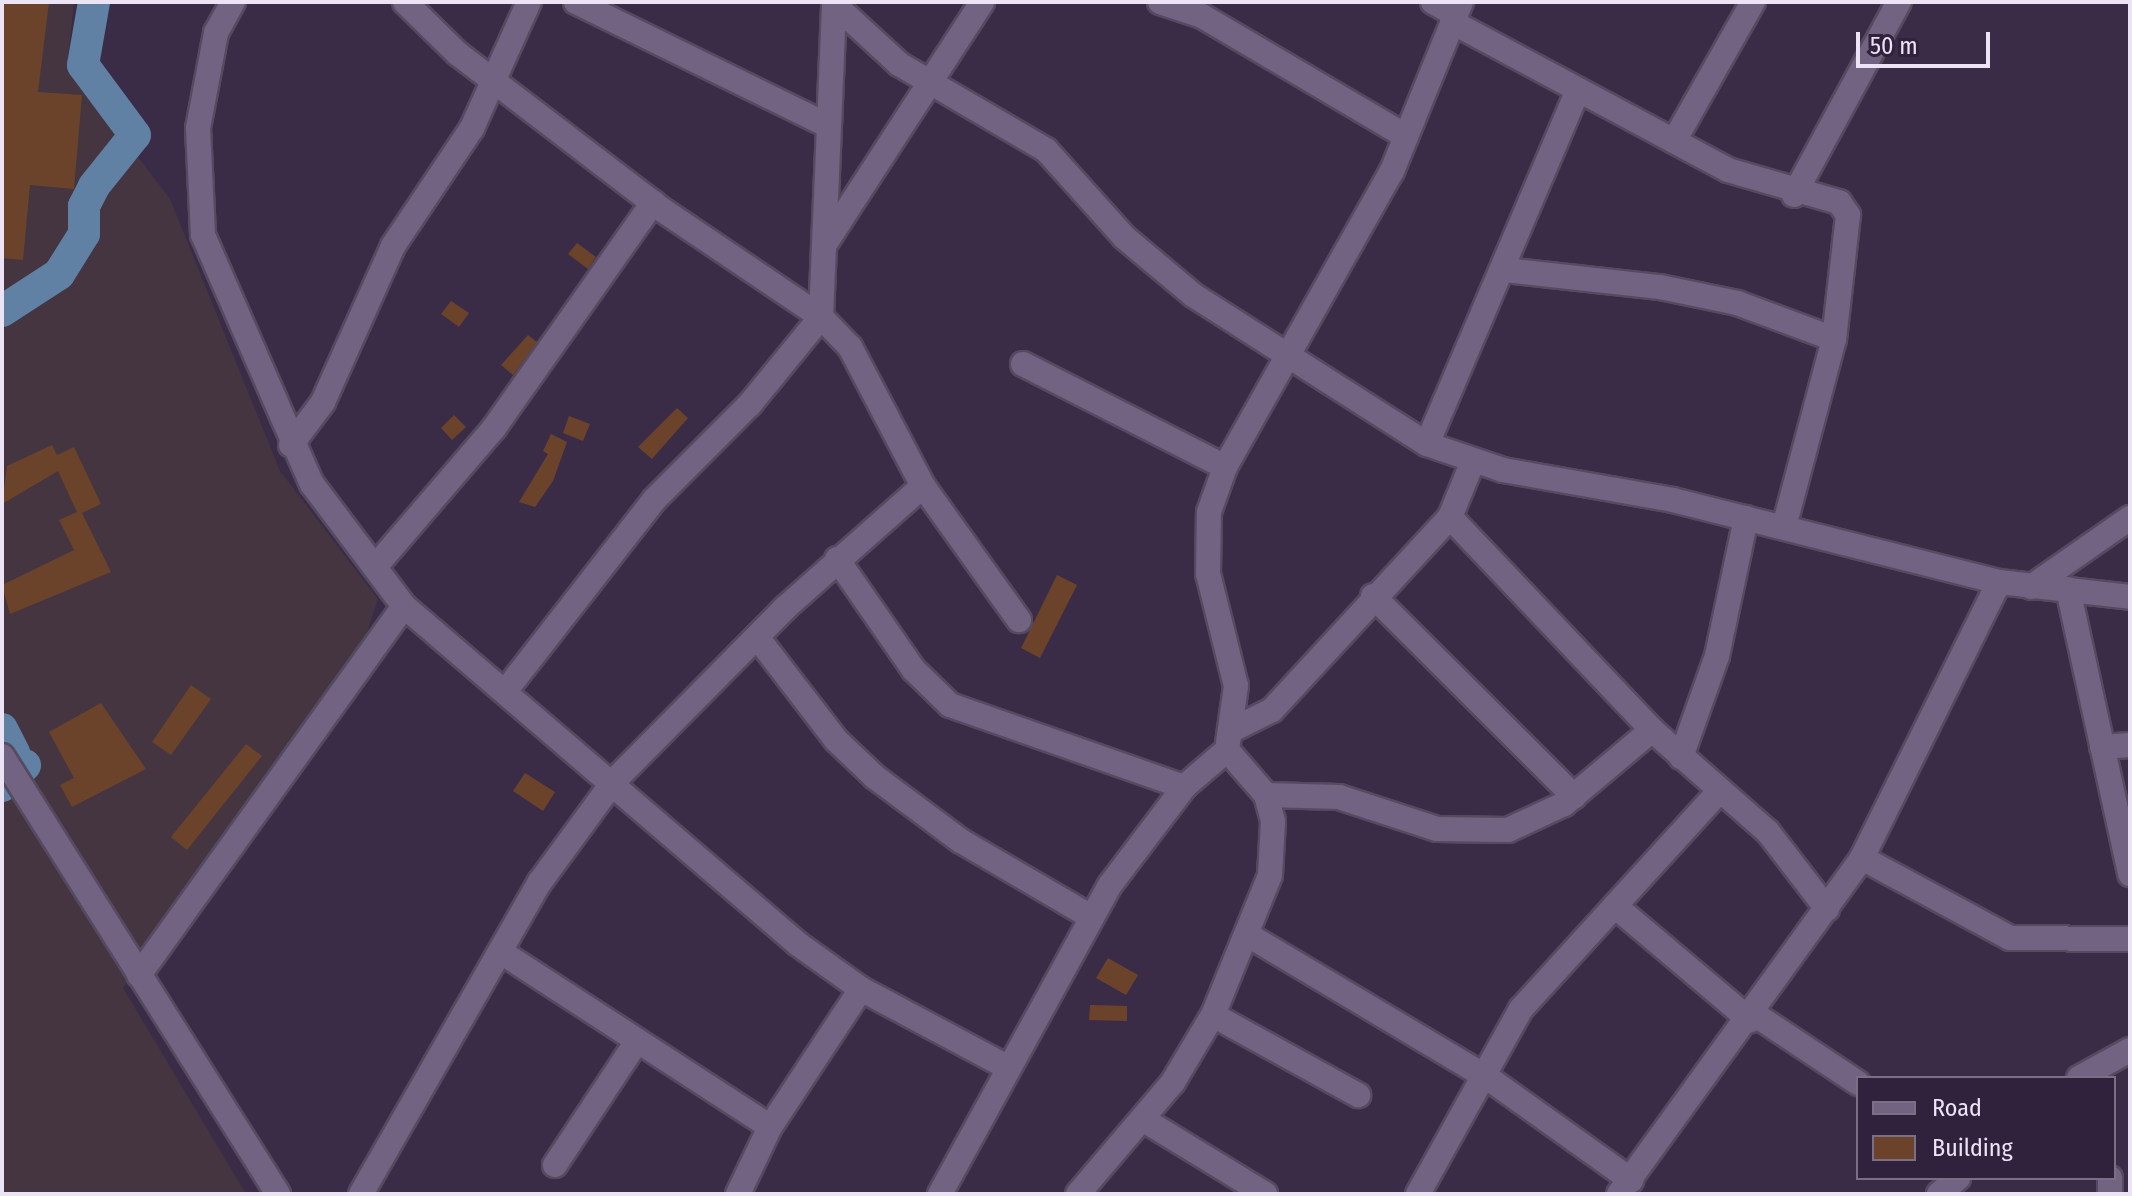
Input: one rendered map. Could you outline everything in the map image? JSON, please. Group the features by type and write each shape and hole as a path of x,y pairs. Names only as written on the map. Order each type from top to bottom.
{"street":[{"path":"233,2 216,33 198,128 203,235 291,445 375,567 404,606 507,689 798,944 861,989 1007,1067"},
{"path":"405,2 457,53 498,79 653,203 821,317 881,396 923,486 1019,620"},
{"path":"291,445 323,402 393,246 498,79 529,2"},
{"path":"576,2 827,125"},
{"path":"827,241 925,80 982,2"},
{"path":"1160,2 1202,16 1406,136"},
{"path":"1433,2 1456,12 1577,93 1794,195 1839,202 1848,215 1834,339 1784,527"},
{"path":"1674,141 1753,2"},
{"path":"1794,195 1899,2"},
{"path":"507,689 654,500 750,404 821,317 827,241 827,125 834,3"},
{"path":"834,3 925,80 1046,150 1124,237 1193,295 1427,444 1473,461 1746,518 1999,582 2130,597"},
{"path":"1078,1194 1144,1120 1213,1015 1270,875 1273,821 1266,795 1231,740 1236,686 1203,541 1225,467 1291,358 1406,136 1456,12"},
{"path":"1427,444 1505,270 1577,93"},
{"path":"375,567 494,428 653,203"},
{"path":"1505,270 1691,293 1834,339"},
{"path":"1023,364 1225,467"},
{"path":"940,1194 1091,917 1184,787 1231,740 1272,710 1373,596 1450,517 1473,461"},
{"path":"361,1194 504,954 540,882 614,781 837,559 923,486"},
{"path":"1450,517 1652,730 1768,832 1827,909"},
{"path":"1681,757 1717,656 1746,518"},
{"path":"2031,587 2130,518"},
{"path":"837,559 914,670 950,705 1184,787"},
{"path":"1248,935 1488,1078 1625,1187 1752,1017 1862,858 1999,582"},
{"path":"2068,589 2130,874"},
{"path":"1373,596 1574,796"},
{"path":"139,975 404,606"},
{"path":"757,637 836,740 875,777 961,841 1091,917"},
{"path":"1266,795 1339,797 1470,833 1508,830 1574,796 1652,730"},
{"path":"2102,747 2130,745"},
{"path":"2,756 278,1194"},
{"path":"1418,1194 1488,1078 1521,1009 1720,790"},
{"path":"1862,858 2010,938 2130,939"},
{"path":"1615,906 1752,1017 1856,1082"},
{"path":"504,954 770,1127"},
{"path":"738,1194 770,1127 861,989"},
{"path":"1213,1015 1358,1095"},
{"path":"555,1165 637,1041"},
{"path":"2084,1076 2119,1062"},
{"path":"1144,1120 1265,1194"},
{"path":"1939,1194 1956,1180"}],"shaded area":[{"path":"2,2 74,2 68,57 77,77 170,199 280,471 378,599 363,644 123,988 246,1194 2,1194"}],"building":[{"path":"2,2 49,2 38,92 82,95 74,189 30,185 23,260 2,258"},
{"path":"577,243 596,257 588,269 568,254"},
{"path":"451,301 469,313 459,327 441,314"},
{"path":"528,335 537,342 513,375 501,365"},
{"path":"677,408 688,418 652,459 638,447"},
{"path":"454,415 466,427 452,440 441,428"},
{"path":"569,416 590,424 583,441 563,433"},
{"path":"551,434 567,442 553,481 535,507 519,502 548,454 543,451"},
{"path":"52,445 57,455 74,447 101,504 82,513 111,572 10,614 2,585 74,550 59,520 77,512 58,471 2,504 7,466"},
{"path":"1057,575 1077,585 1040,658 1021,648"},
{"path":"191,685 211,699 171,755 152,742"},
{"path":"101,703 146,769 72,807 60,785 74,778 49,732"},
{"path":"246,744 262,756 187,850 171,837"},
{"path":"525,773 555,792 543,811 513,791"},
{"path":"1108,958 1138,975 1126,995 1096,978"},
{"path":"1090,1005 1127,1006 1127,1021 1089,1020"}],"waterway":[{"path":"2,311 59,274 84,234 84,206 94,186 135,135 83,65 94,2"},
{"path":"2,729 14,753"},
{"path":"2,786 25,765"}]}
